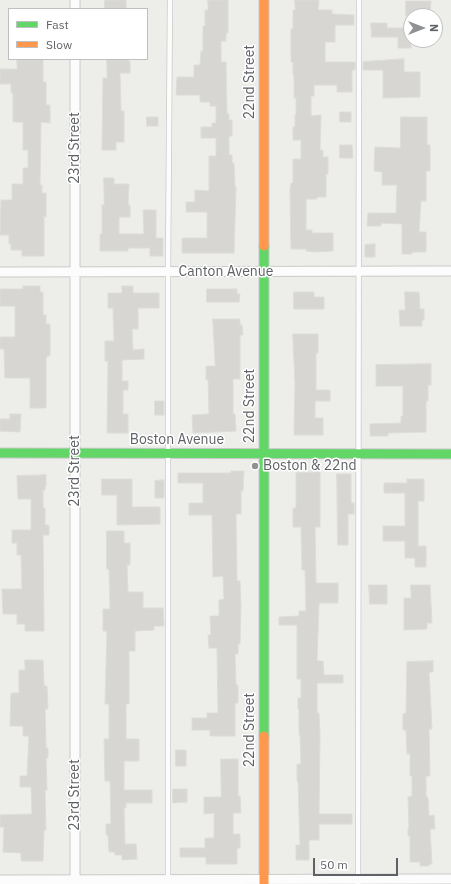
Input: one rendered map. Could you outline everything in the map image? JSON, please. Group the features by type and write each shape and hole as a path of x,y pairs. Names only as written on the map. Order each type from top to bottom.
{"street":[{"name":"22nd Street","path":"264,0 264,882"},
{"name":"23rd Street","path":"75,60 75,882"},
{"name":"Canton Avenue","path":"0,272 451,272"},
{"name":"Boston Avenue","path":"0,453 451,454"},
{"path":"0,880 75,882 358,882 451,879"}],"lane":[{"path":"168,882 168,272 170,0"},
{"path":"358,882 359,0"}],"building":[{"path":"105,0 126,0 126,8 105,8"},
{"path":"208,0 228,0 228,33 226,33 226,41 221,41 221,62 226,62 227,114 229,114 229,120 232,120 232,136 229,136 229,155 232,155 232,163 234,163 236,187 234,253 182,253 182,238 207,238 207,212 186,212 186,202 195,202 195,190 209,191 209,156 216,156 216,138 201,138 201,127 212,127 212,123 216,123 216,106 210,106 210,102 200,102 200,95 176,95 177,77 194,77 194,65 200,65 201,51 203,51 203,26 205,26 205,10 208,10"},
{"path":"295,0 319,0 318,10 332,10 332,14 354,15 354,25 335,25 335,42 325,42 325,62 355,62 355,70 352,70 352,92 337,92 337,85 314,85 314,96 311,96 311,116 321,115 320,150 323,150 323,157 328,157 328,174 326,174 326,197 306,199 306,230 312,230 312,233 333,233 333,251 315,252 306,251 306,249 291,249 290,190 291,183 293,183 293,159 301,159 301,140 293,140 293,127 295,127 296,115 296,98 294,98 293,62 291,62 291,29 293,29 293,10 295,10"},
{"path":"406,1 431,1 430,8 406,8"},
{"path":"371,23 387,23 387,28 403,28 403,48 398,48 398,37 372,37"},
{"path":"404,59 404,72 420,72 420,97 383,98 383,70 363,70 363,62"},
{"path":"17,60 43,60 43,82 46,82 46,105 50,105 50,123 41,122 40,185 42,185 42,193 46,193 46,217 44,216 44,256 22,256 22,250 11,250 9,235 0,235 1,200 12,200 12,184 23,184 23,168 28,168 28,150 23,150 23,122 13,122 13,93 11,93 11,84 0,84 0,69 17,69"},
{"path":"107,60 130,61 130,73 120,73 121,111 124,111 124,142 116,142 116,150 102,150 103,78 107,78"},
{"path":"340,112 351,112 351,122 340,122"},
{"path":"147,117 158,117 158,126 147,126"},
{"path":"401,117 427,117 427,145 430,145 430,171 426,171 426,201 421,201 419,232 426,232 426,252 412,252 412,254 402,254 402,224 381,223 381,226 367,226 368,213 396,213 397,185 382,185 382,172 374,171 375,147 400,148"},
{"path":"340,145 352,145 353,158 340,158"},
{"path":"104,178 114,178 114,184 129,184 128,205 130,205 130,217 119,217 119,234 144,234 143,210 156,210 156,238 163,238 163,256 150,256 150,248 128,248 128,251 100,251 100,234 102,234 102,205 104,205"},
{"path":"375,244 375,257 365,257 365,245"},
{"path":"23,286 40,286 40,292 43,292 43,315 46,315 46,324 50,324 50,356 47,356 46,359 46,408 30,408 30,378 5,378 4,349 0,349 0,337 15,337 15,306 0,306 0,289 23,289"},
{"path":"122,286 133,286 133,293 159,293 159,308 138,308 138,329 132,329 133,350 144,349 144,359 122,360 122,381 128,381 128,390 123,390 123,414 128,414 128,433 107,433 108,361 105,361 105,341 114,341 113,308 108,308 108,293 122,293"},
{"path":"207,289 237,289 237,294 240,294 239,302 207,302"},
{"path":"294,292 314,292 314,297 324,297 324,309 294,309"},
{"path":"405,292 419,292 420,309 424,309 424,320 422,320 422,326 400,326 399,310 405,310"},
{"path":"213,319 240,319 240,325 242,325 243,335 240,335 240,379 233,379 233,414 235,414 236,431 193,433 192,415 209,414 206,366 215,366"},
{"path":"293,334 318,334 318,353 316,353 316,390 330,390 330,401 315,401 315,418 323,418 323,435 294,435 295,383"},
{"path":"431,364 431,385 428,385 428,401 426,401 426,432 388,433 388,436 370,436 370,424 401,423 401,416 403,416 403,386 376,386 376,365"},
{"path":"155,401 164,401 164,415 155,415"},
{"path":"10,414 21,414 20,432 0,431 0,419 10,419"},
{"path":"231,471 244,471 243,491 241,491 241,514 236,514 237,581 240,581 241,606 240,644 238,644 238,654 235,654 238,703 235,703 235,736 210,736 210,730 192,730 192,718 207,718 207,713 218,713 217,648 209,648 208,635 211,635 210,616 219,616 219,600 224,599 223,576 213,577 212,515 189,515 189,503 203,503 203,483 178,483 178,473 231,473"},
{"path":"320,472 320,527 315,527 316,583 338,583 338,603 319,603 317,661 323,661 324,675 343,675 343,683 317,683 317,713 319,713 320,735 319,814 352,814 352,824 319,824 319,840 309,840 309,860 296,860 296,845 300,845 297,764 301,764 298,698 301,698 301,679 297,679 297,625 279,625 279,617 299,616 299,611 306,611 305,570 302,570 301,527 293,527 293,508 296,508 296,473"},
{"path":"337,474 351,474 351,503 354,503 354,514 348,514 348,545 338,545"},
{"path":"46,475 46,486 45,490 43,490 43,508 45,508 45,525 49,525 49,535 43,535 44,631 25,631 25,624 17,624 17,614 3,614 2,589 22,589 21,555 17,555 17,543 12,543 12,530 31,530 31,499 18,499 17,476"},
{"path":"102,479 132,479 132,507 160,507 160,524 117,525 117,495 102,495"},
{"path":"407,479 424,479 424,501 418,501 418,546 426,546 426,567 415,567 415,558 405,558 405,541 383,541 383,526 405,526 405,493 384,493 384,483 407,483"},
{"path":"164,480 164,498 155,498 155,481"},
{"path":"107,531 124,531 124,543 130,543 130,565 127,565 128,592 143,592 143,608 163,608 164,626 154,626 154,630 135,631 135,651 129,651 129,704 126,704 126,739 139,739 139,761 124,761 124,790 152,790 152,803 126,803 126,808 124,808 125,844 136,844 137,859 122,860 122,855 115,855 115,852 109,852 108,835 106,835 106,824 111,824 110,781 105,781 104,739 109,739 109,704 105,704 107,631 103,631 103,609 110,609 109,569 107,569"},
{"path":"369,585 387,585 387,604 370,604"},
{"path":"411,585 430,585 432,623 427,623 427,629 404,630 404,598 411,598"},
{"path":"25,660 43,660 44,686 47,686 48,709 45,709 46,748 48,748 48,758 46,758 46,830 44,830 43,861 21,861 21,853 3,852 4,827 0,827 0,815 32,814 31,787 20,787 20,776 27,776 29,736 23,736 23,726 10,726 11,693 19,693 19,670 25,670"},
{"path":"433,661 433,672 429,672 432,729 429,729 430,776 426,776 426,796 428,798 429,816 434,815 435,829 430,829 432,864 429,864 429,866 420,866 420,862 410,862 408,797 412,796 412,776 410,776 410,754 407,754 406,730 403,730 403,714 406,713 407,662"},
{"path":"176,750 186,750 186,766 176,766"},
{"path":"221,759 238,759 238,796 240,796 241,813 233,813 233,834 240,834 240,848 237,848 237,864 206,864 206,857 180,857 180,848 205,848 205,838 214,838 214,813 204,814 204,797 221,797"},
{"path":"173,789 187,789 187,802 173,803"}],"traffic: fast":[{"path":"264,246 264,736"},
{"path":"0,453 451,454"}],"traffic: slow":[{"path":"264,0 264,246"},
{"path":"264,736 264,884"}],"place":[{"name":"Boston & 22nd","path":"255,466"}]}
